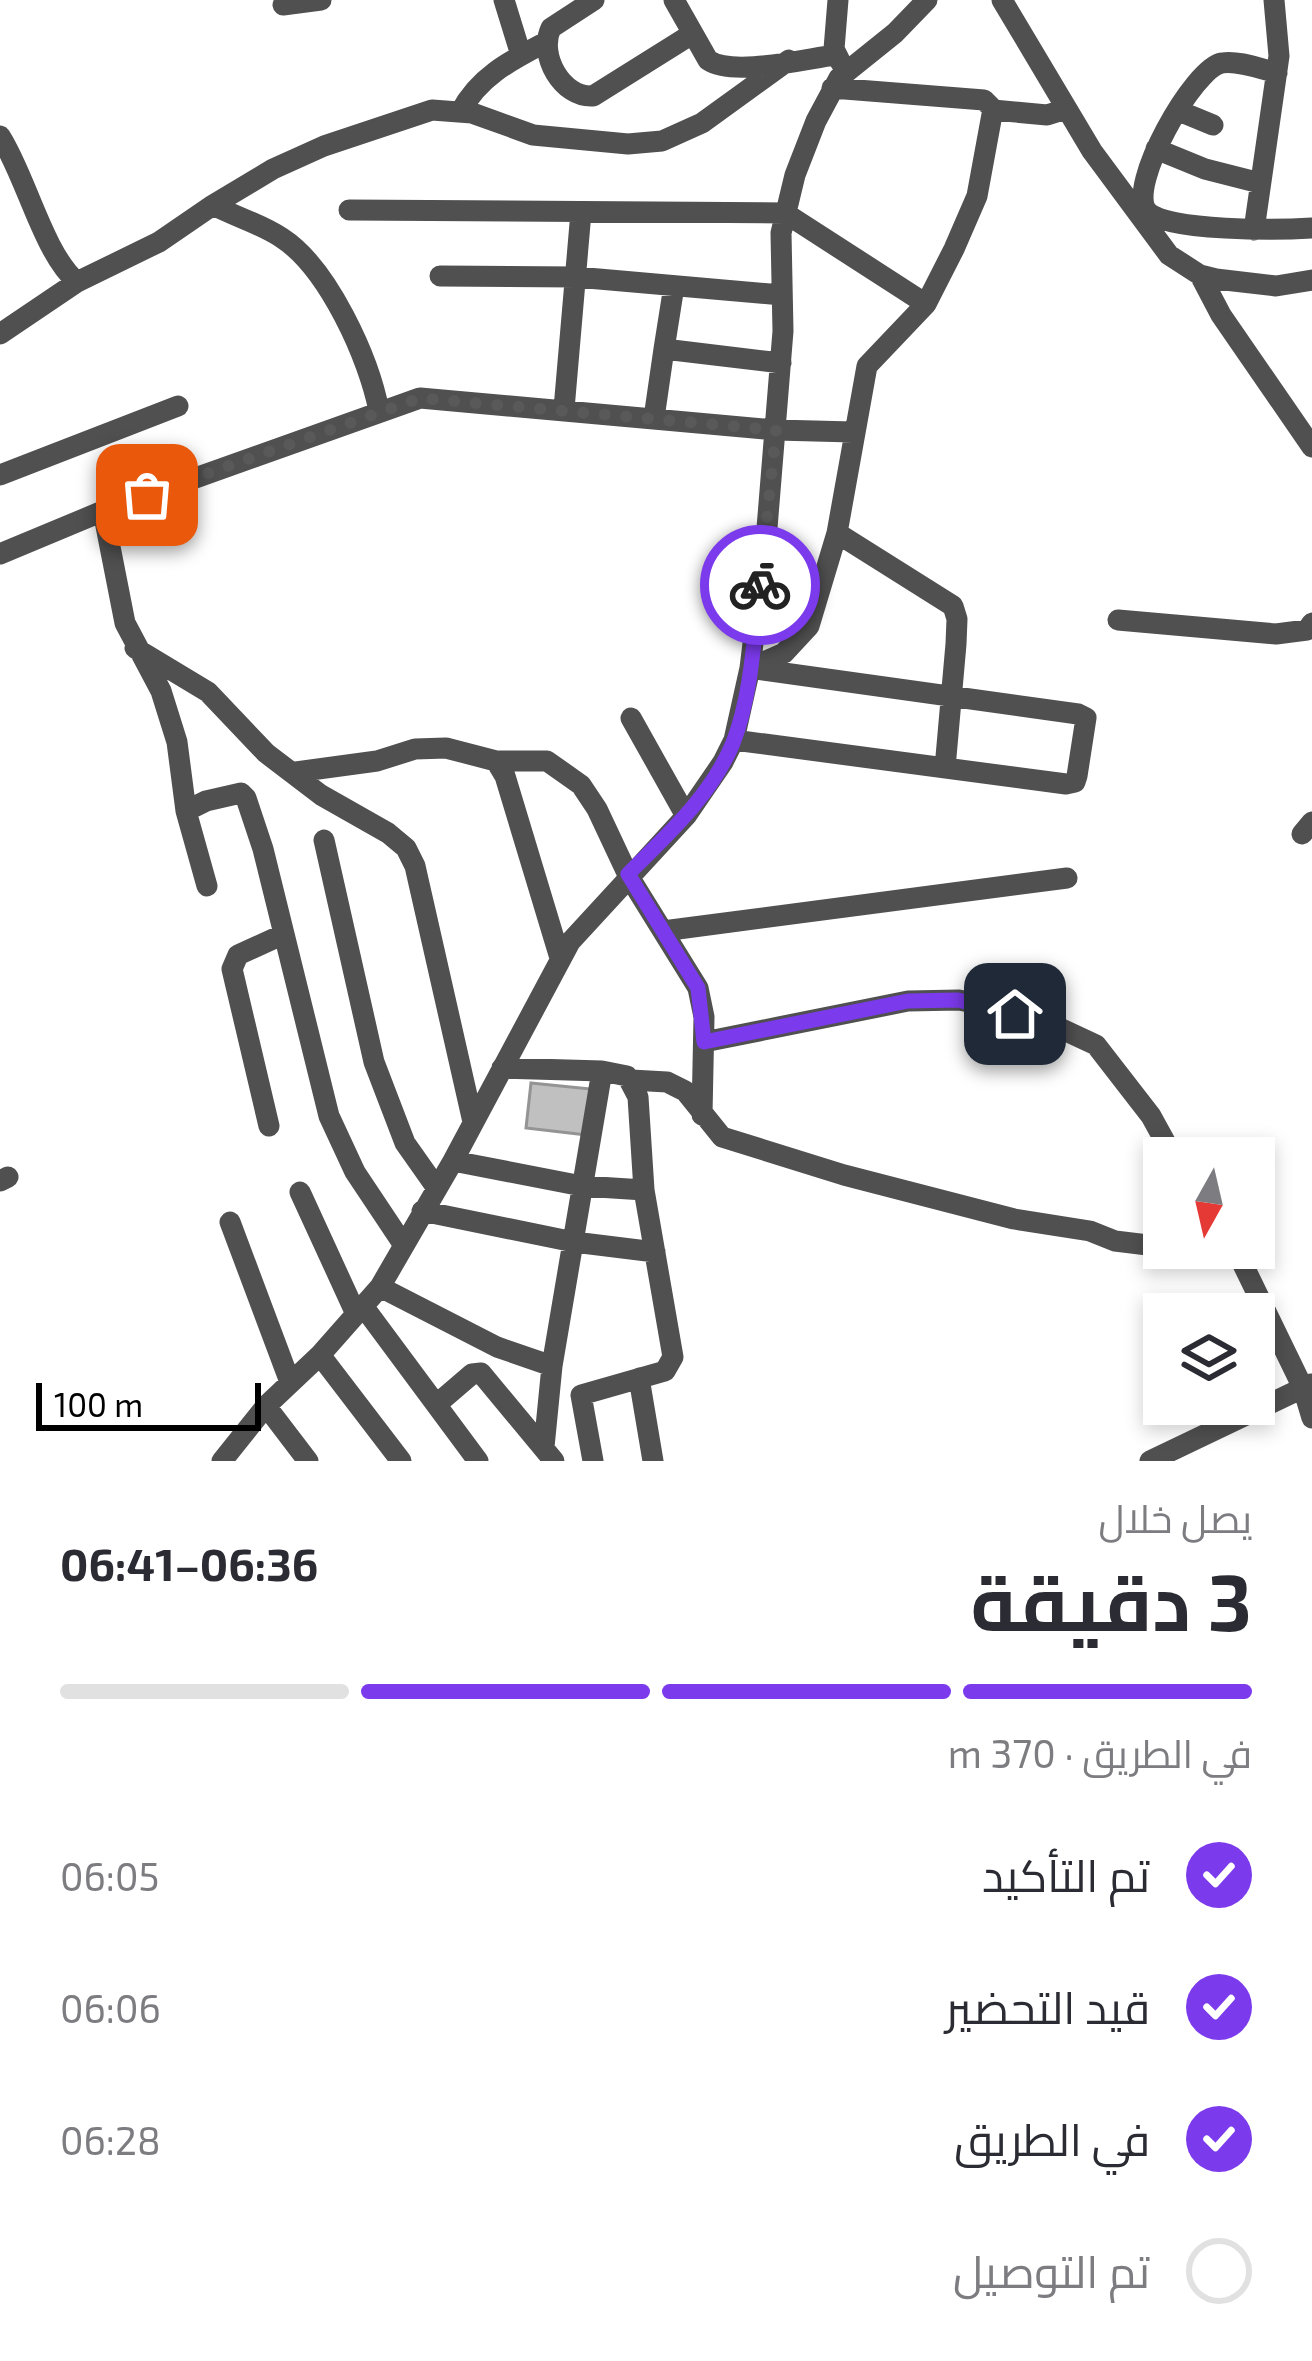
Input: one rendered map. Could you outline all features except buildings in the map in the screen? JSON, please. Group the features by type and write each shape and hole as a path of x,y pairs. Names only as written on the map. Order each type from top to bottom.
{"street":[{"path":"283,5 321,0"},
{"path":"504,0 521,55"},
{"path":"674,0 708,60 717,66 841,62 879,47 921,3"},
{"path":"222,1461 266,1406 320,1355 380,1287 560,958 628,874 704,794 734,740 750,668 776,430 781,363 779,264 785,213 799,163 841,62 838,0"},
{"path":"1002,0 1066,109 1169,255 1200,275 1276,286 1312,280"},
{"path":"1254,230 1279,56 1274,0"},
{"path":"582,3 550,28 546,42 551,63 569,92 584,97 692,34"},
{"path":"461,111 484,82 546,42"},
{"path":"0,334 77,282 158,242 273,169 417,113 461,111 533,135 646,144 679,136 702,123 789,61"},
{"path":"1276,73 1220,63 1199,80 1156,149 1141,187 1148,212 1172,221 1254,230 1312,227"},
{"path":"832,88 984,100 993,110 1047,115 1066,109"},
{"path":"750,668 770,662 802,638 819,601 871,360 926,304 977,196 993,110"},
{"path":"1179,110 1214,125"},
{"path":"0,136 56,251 77,282"},
{"path":"1156,149 1205,169 1260,183"},
{"path":"213,205 285,240 308,261 323,280 363,360 380,411"},
{"path":"350,210 785,213 926,304"},
{"path":"564,409 581,212"},
{"path":"1200,275 1221,315 1312,447"},
{"path":"440,276 576,278 782,295"},
{"path":"654,418 674,286"},
{"path":"664,349 781,363"},
{"path":"0,554 103,511 420,398 776,430 853,432"},
{"path":"0,475 178,406"},
{"path":"103,511 120,602 135,648 166,704 177,742 186,811 207,886"},
{"path":"837,533 953,606 957,632 945,768"},
{"path":"1118,620 1276,634 1307,630 1312,623"},
{"path":"135,648 208,692 247,736 321,795 406,848 416,866 473,1122"},
{"path":"734,740 1066,784 1075,782 1077,776 1086,727 1086,718 1078,714 750,668"},
{"path":"631,718 686,815"},
{"path":"296,772 377,761 415,749 446,748 496,761 547,761 581,784 628,874 698,988 704,1042 701,1115"},
{"path":"496,761 505,776 560,958"},
{"path":"186,811 225,795 245,796 263,849 336,1134 404,1244"},
{"path":"324,840 380,1081 405,1143 436,1187"},
{"path":"663,931 1067,878"},
{"path":"269,1126 232,965 238,956 284,934"},
{"path":"704,1042 908,1001 979,1004 1051,1024 1096,1046 1162,1137"},
{"path":"502,1069 602,1071 631,1080 667,1082 685,1091 722,1137 844,1175 1014,1219 1143,1246"},
{"path":"549,1454 552,1366 602,1071"},
{"path":"593,1461 581,1395 665,1371 673,1361 644,1190 638,1097 631,1080"},
{"path":"453,1161 582,1186 644,1190"},
{"path":"299,1192 360,1310 478,1461"},
{"path":"422,1211 574,1242 655,1252"},
{"path":"230,1222 290,1382"},
{"path":"1243,1269 1307,1386 1312,1418"},
{"path":"380,1287 496,1347 552,1366"},
{"path":"320,1355 401,1461"},
{"path":"437,1404 472,1374 481,1373 549,1454"},
{"path":"639,1378 652,1461"},
{"path":"1150,1461 1307,1386"},
{"path":"266,1406 308,1461"}],"way so far":[{"path":"147,495 420,398 776,430 760,585"}],"route":[{"path":"760,585 750,668 734,740 704,794 628,874 698,988 704,1042 908,1001 958,1000 1015,1014"}]}
